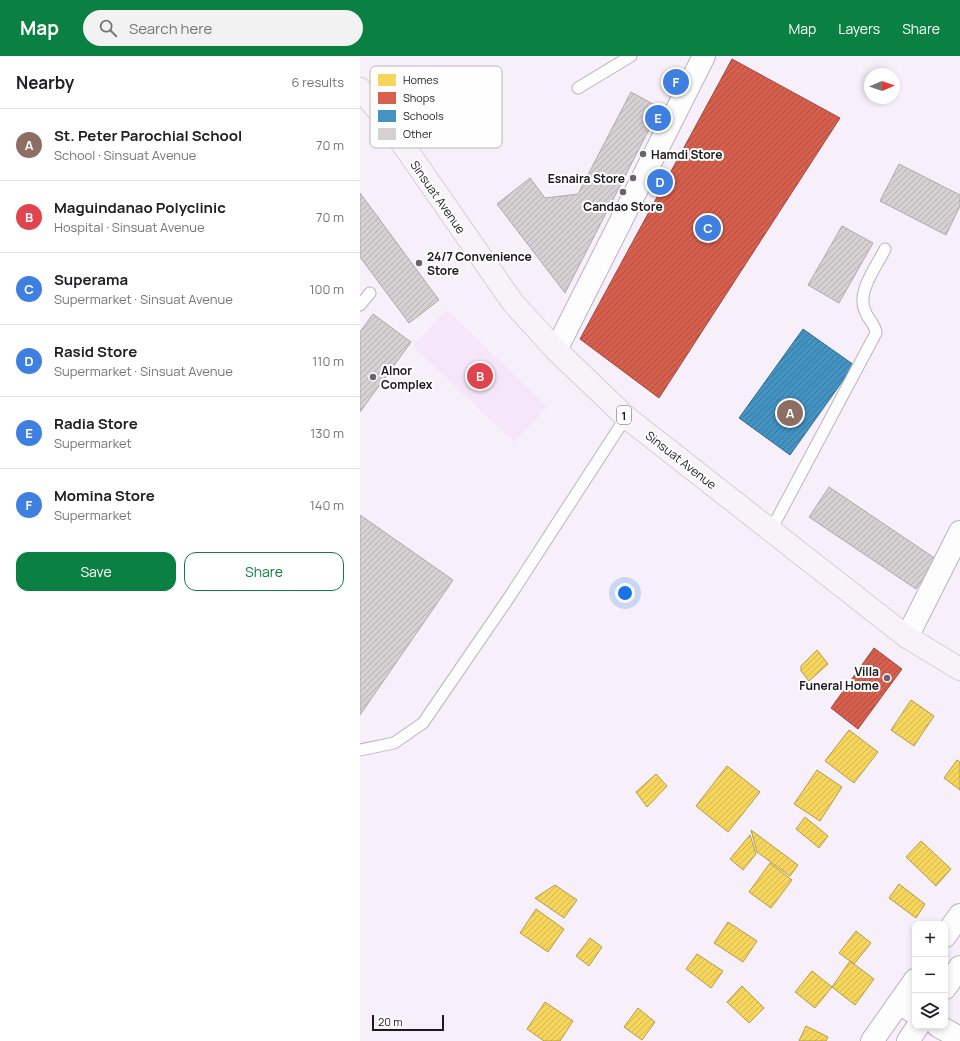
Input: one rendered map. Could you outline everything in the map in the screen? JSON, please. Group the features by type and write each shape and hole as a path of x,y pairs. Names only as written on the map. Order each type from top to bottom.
{"main road":[{"name":"Sinsuat Avenue","path":"360,89 370,101"},
{"name":"Sinsuat Avenue","path":"405,148 513,303 556,350 626,417 907,637 960,669"}],"street":[{"path":"556,350 704,56"},
{"path":"907,637 960,532"},
{"path":"948,932 960,915"},
{"path":"948,984 960,967"},
{"path":"872,1041 907,1008 912,990"},
{"path":"908,1041 916,1029"},
{"path":"944,1029 960,1038"}],"lane":[{"path":"578,88 631,56"},
{"path":"771,530 876,333 876,327 864,310 863,299 865,290 885,249"},
{"path":"360,305 370,293"},
{"path":"360,750 394,744 424,723 510,596 626,417"}],"shaded area":[{"path":"447,310 547,407 514,442 413,346"}],"building: Homes":[{"path":"817,650 828,664 809,681 801,671 801,666"},
{"path":"911,700 934,716 914,746 891,730"},
{"path":"849,730 878,752 854,783 825,761"},
{"path":"957,760 960,762 960,790 944,778"},
{"path":"727,766 760,792 728,832 696,806"},
{"path":"817,770 842,787 820,821 794,804"},
{"path":"656,774 667,786 647,807 636,792"},
{"path":"805,817 828,836 819,848 796,829"},
{"path":"751,830 798,865 790,876 757,852"},
{"path":"750,835 756,854 743,870 730,859"},
{"path":"921,841 951,869 936,886 906,857"},
{"path":"770,863 792,880 771,908 749,892"},
{"path":"899,884 925,904 916,918 889,898"},
{"path":"555,885 577,900 564,918 535,898"},
{"path":"536,909 564,929 548,952 520,933"},
{"path":"728,922 757,941 743,962 714,943"},
{"path":"856,931 871,943 854,964 839,953"},
{"path":"590,938 602,947 589,966 576,956"},
{"path":"697,954 723,971 711,988 686,969"},
{"path":"850,961 874,979 855,1005 832,987"},
{"path":"812,971 832,987 815,1008 795,992"},
{"path":"742,986 764,1008 749,1023 727,1002"},
{"path":"545,1002 573,1021 560,1041 544,1041 527,1029"},
{"path":"638,1008 655,1022 642,1040 624,1027"},
{"path":"806,1026 828,1037 826,1041 799,1041"}],"building: Shops":[{"path":"732,59 840,118 659,398 580,339"},
{"path":"874,648 902,669 858,729 831,708"}],"building: Schools":[{"path":"803,329 854,365 790,455 739,418"}],"building: Other":[{"path":"631,92 660,108 565,293 497,204 530,178 545,198 578,194"},
{"path":"899,164 960,195 960,206 946,235 880,201"},
{"path":"360,193 439,300 409,323 360,257"},
{"path":"842,226 873,243 839,303 808,285"},
{"name":"Alnor Complex","path":"373,314 411,342 360,412 360,332"},
{"path":"829,487 936,559 916,589 809,517"},
{"path":"360,515 453,580 360,715"}],"place":[{"name":"Momina Store","path":"676,82"},
{"name":"Radia Store","path":"658,118"},
{"name":"Hamdi Store","path":"643,154"},
{"name":"Esnaira Store","path":"633,178"},
{"name":"Rasid Store","path":"660,182"},
{"name":"Candao Store","path":"623,192"},
{"name":"Superama","path":"708,228"},
{"name":"24/7 Convenience Store","path":"419,263"},
{"name":"Maguindanao Polyclinic","path":"480,376"},
{"name":"Alnor Complex","path":"373,377"},
{"name":"St. Peter Parochial School","path":"790,413"},
{"name":"Villa Funeral Home","path":"887,678"}]}
